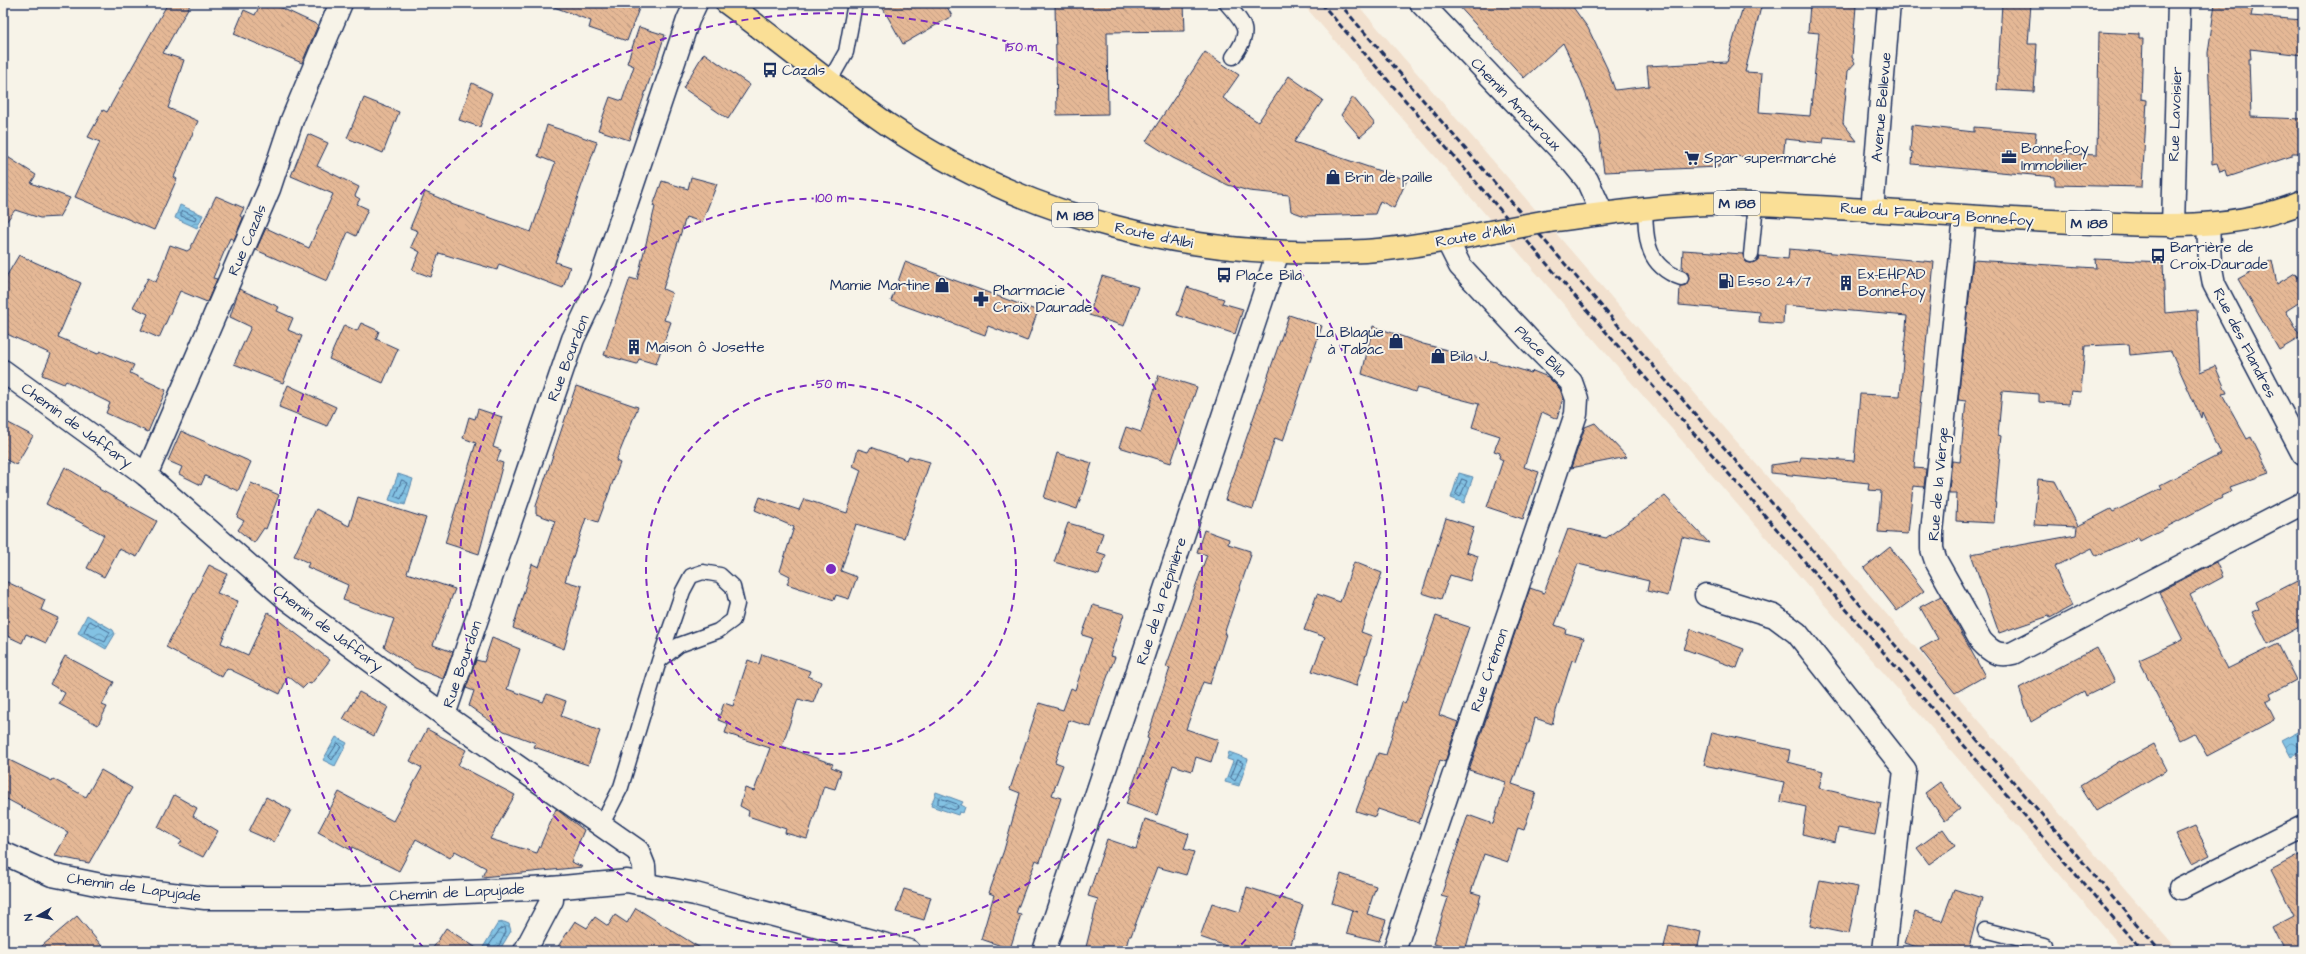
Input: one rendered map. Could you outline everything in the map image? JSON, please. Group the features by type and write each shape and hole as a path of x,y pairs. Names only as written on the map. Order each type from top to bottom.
{"main road":[{"name":"Route d'Albi","path":"726,3 887,124 946,160 984,180 1056,210 1171,240 1278,252 1366,251 1447,240 1559,220"},
{"name":"Rue du Faubourg Bonnefoy","path":"1559,220 1602,213 1682,204 1756,204 1965,217 2173,226 2208,225 2246,219 2289,208 2303,202"}],"street":[{"name":"Rue Cazals","path":"146,475 269,189 292,120 341,3"},
{"name":"Rue Bourdon","path":"444,715 573,339 600,282 688,20 696,3"},
{"name":"Chemin Amouroux","path":"1421,3 1573,163 1587,180 1602,213"},
{"name":"Avenue Bellevue","path":"1872,211 1890,3"},
{"name":"Rue Lavoisier","path":"2173,226 2179,3"},
{"name":"Rue de la Vierge","path":"1965,217 1932,532 1932,550 1936,561 1981,641 1988,649 1996,654 2005,655 2013,652 2303,503"},
{"name":"Rue des Flandres","path":"2208,225 2210,263 2214,284 2303,454"},
{"name":"Place Bila","path":"1447,240 1460,266 1531,342 1563,373 1575,388"},
{"name":"Rue de la Pépinière","path":"1044,951 1278,252"},
{"name":"Chemin de Jaffary","path":"3,371 146,475 287,599 444,715 602,824 638,851 644,866 645,883"},
{"name":"Rue Crémon","path":"1394,951 1576,414 1578,399 1575,388"},
{"path":"1706,595 1774,616 1797,633 1905,770 1884,951"},
{"path":"2181,888 2303,827"},
{"name":"Chemin de Lapujade","path":"5,857 52,875 106,886 205,898 335,898 552,888 620,881 645,883 695,894 904,950"},
{"path":"525,951 552,900 552,888"}],"lane":[{"path":"830,80 846,52 855,3"},
{"path":"1226,3 1244,24 1246,33 1243,44 1233,58"},
{"path":"1751,255 1756,204"},
{"path":"1645,208 1646,239 1653,258 1667,273 1681,278"},
{"path":"602,824 621,786 660,661 683,591 691,576 703,572 720,575 733,587 737,604 733,620 718,631 679,645 660,661"},
{"path":"1985,930 2044,945 2044,951"}],"shaded area":[{"path":"1302,3 1356,3 2179,951 2125,951"}],"water":[{"path":"180,205 203,215 197,228 175,218"},
{"path":"1459,473 1473,477 1464,503 1451,498"},
{"path":"398,474 413,479 405,505 389,500"},
{"path":"87,615 113,630 115,634 106,649 78,633"},
{"path":"2303,729 2303,750 2291,757 2282,740"},
{"path":"336,737 347,743 335,766 323,760"},
{"path":"1229,752 1248,759 1239,786 1225,782 1233,761 1227,759"},
{"path":"936,792 963,802 961,805 965,807 963,813 959,812 958,815 931,806"},
{"path":"504,922 509,924 511,931 499,951 486,951 482,949 498,923"}],"building":[{"path":"168,3 191,3 163,53 184,60 168,108 198,121 174,177 177,179 154,230 75,197 100,142 88,137 103,110 107,112"},
{"path":"261,3 271,3 318,25 302,63 234,34 244,10 255,15"},
{"path":"549,3 641,3 627,41 589,28 591,21 549,5"},
{"path":"880,3 945,3 952,16 903,44"},
{"path":"1055,3 1184,3 1185,31 1107,32 1108,114 1057,115"},
{"path":"1456,3 1570,3 1588,28 1607,68 1615,90 1649,86 1647,66 1727,62 1744,3 1762,3 1745,72 1762,73 1759,112 1810,116 1819,33 1808,32 1810,3 1851,3 1851,6 1856,6 1852,57 1855,63 1848,71 1843,123 1857,141 1824,138 1823,143 1785,139 1783,160 1720,155 1719,167 1604,172 1599,135 1594,117 1581,81 1563,43 1524,78"},
{"path":"2002,3 2031,3 2028,44 2037,44 2034,92 1997,90"},
{"path":"2215,3 2254,3 2251,16 2303,20 2303,55 2250,49 2251,59 2249,59 2251,117 2303,119 2303,153 2292,153 2292,156 2228,177 2226,170 2220,172 2217,163 2212,164 2208,53"},
{"path":"639,27 665,35 629,140 598,130 610,97 622,101 634,66 627,63"},
{"path":"2099,32 2139,34 2139,39 2143,39 2141,99 2147,100 2142,187 2055,185 2055,177 1912,164 1913,152 1910,151 1912,125 1974,132 1974,127 2036,132 2034,152 2097,155"},
{"path":"1205,52 1239,75 1223,98 1258,122 1289,76 1323,100 1294,142 1407,180 1394,208 1380,201 1375,214 1305,216 1291,211 1289,195 1249,191 1228,185 1173,158 1146,141"},
{"path":"704,53 750,85 728,119 683,88"},
{"path":"472,83 492,93 480,127 459,120"},
{"path":"1353,97 1375,124 1360,137 1341,115"},
{"path":"364,98 399,112 383,153 347,138"},
{"path":"547,125 597,142 555,262 570,267 563,288 499,264 497,270 439,253 431,277 412,270 420,252 411,247 418,231 410,228 425,192 451,204 531,232 555,163 538,156"},
{"path":"308,134 328,143 317,166 359,187 355,196 360,199 357,204 368,209 356,236 348,232 327,281 256,250 266,228 309,248 333,194 291,176"},
{"path":"3,154 36,175 31,183 70,198 59,217 40,218 15,210 3,226"},
{"path":"691,177 717,184 702,222 686,217 663,289 672,293 664,320 671,322 656,364 639,359 637,364 604,355 630,278 637,280 655,207 653,206 662,181 688,189"},
{"path":"216,196 244,208 240,216 243,218 234,240 230,238 213,278 217,279 207,302 180,291 159,338 141,330 148,314 133,307 148,278 156,282 170,245 187,251 190,249"},
{"path":"1789,249 1934,262 1914,468 1926,469 1924,487 1913,486 1908,534 1878,532 1881,491 1868,490 1869,483 1771,473 1771,465 1800,461 1801,457 1854,461 1860,394 1900,396 1907,316 1784,305 1783,324 1759,322 1760,312 1679,305 1680,286 1686,285 1689,278 1688,273 1682,269 1683,250 1743,254 1746,262 1751,263 1758,260 1759,256 1788,259"},
{"path":"19,255 81,283 58,337 98,354 100,351 134,365 130,373 166,390 148,432 106,413 110,403 66,381 64,384 42,375 51,354 9,335 3,330 3,282"},
{"path":"2095,259 2163,262 2165,313 2197,310 2200,372 2215,366 2227,393 2222,394 2247,439 2251,437 2269,473 2230,487 2232,491 2221,496 2222,498 2140,541 2138,537 2096,556 2092,548 2054,567 2072,606 2050,618 2049,616 1999,633 1971,554 2076,535 2077,527 2034,525 2038,479 2055,481 2078,526 2111,509 2113,512 2162,488 2160,485 2221,454 2202,412 2201,418 2171,351 2130,355 2129,344 2085,346 2081,392 2071,391 2069,404 2039,402 2039,394 2002,391 1998,435 2001,436 2000,453 1994,523 1956,521 1957,493 1949,493 1949,490 1952,461 1960,462 1966,401 1958,400 1973,260 2096,268"},
{"path":"2272,260 2277,284 2295,273 2303,286 2303,300 2286,311 2301,337 2279,350 2238,279"},
{"path":"905,262 1038,311 1027,341 988,326 985,335 891,301"},
{"path":"1102,276 1138,287 1124,326 1089,315"},
{"path":"1187,287 1224,299 1222,303 1243,309 1235,334 1177,315"},
{"path":"239,289 279,307 277,311 293,318 288,330 302,336 283,383 234,364 251,327 230,317"},
{"path":"1289,315 1322,326 1283,441 1275,438 1253,509 1225,500"},
{"path":"361,323 379,331 376,339 398,349 383,383 329,359 344,325 357,331"},
{"path":"1373,326 1423,344 1496,362 1531,373 1533,371 1548,377 1560,389 1563,398 1557,419 1542,412 1524,467 1539,472 1523,519 1487,507 1503,460 1499,458 1500,453 1494,451 1500,436 1472,427 1479,404 1417,388 1415,392 1362,374"},
{"path":"1159,375 1197,387 1171,463 1119,447 1126,427 1141,432"},
{"path":"288,385 336,407 327,426 279,407"},
{"path":"576,386 638,407 616,461 620,463 598,522 586,518 565,581 582,586 564,649 513,628 532,564 539,567 555,521 536,514 536,506"},
{"path":"478,409 502,417 493,447 501,450 497,461 503,463 479,554 445,543 476,443 463,438 469,417 475,419"},
{"path":"3,420 33,436 16,465 3,458"},
{"path":"1595,423 1627,457 1571,468 1585,427"},
{"path":"181,431 251,462 238,491 205,476 201,485 179,474 182,467 168,461"},
{"path":"871,447 907,460 909,456 930,462 904,538 856,524 841,571 857,577 849,599 836,595 834,600 787,584 790,576 780,571 794,527 755,510 760,497 799,510 804,499 847,513 861,470 853,466 858,449 868,452"},
{"path":"1057,453 1092,463 1077,509 1044,498"},
{"path":"65,467 100,488 99,489 157,521 137,557 119,549 104,577 87,568 104,535 46,504"},
{"path":"251,483 279,495 266,529 264,528 254,543 238,530 244,521 237,517"},
{"path":"1665,496 1709,543 1682,537 1668,596 1647,591 1649,581 1578,564 1555,625 1566,629 1565,633 1584,638 1576,661 1572,660 1552,724 1535,718 1529,744 1526,744 1512,784 1536,792 1524,830 1518,828 1508,862 1484,854 1471,892 1481,895 1465,951 1433,944 1448,898 1441,896 1468,815 1493,824 1506,782 1469,770 1530,588 1544,593 1568,529 1606,538"},
{"path":"358,497 426,518 407,573 455,589 433,645 453,652 443,679 415,668 384,647 394,619 343,600 348,585 307,567 309,563 294,556 316,509 349,526"},
{"path":"1446,518 1474,527 1466,552 1478,556 1470,581 1450,575 1441,599 1422,593"},
{"path":"1068,523 1103,533 1097,552 1106,555 1099,575 1054,562"},
{"path":"1204,530 1229,539 1228,544 1250,551 1251,555 1224,634 1226,634 1210,684 1203,682 1186,729 1218,740 1211,762 1196,757 1192,771 1173,765 1157,815 1126,804 1149,739 1147,738 1170,668 1166,667 1207,555 1197,552"},
{"path":"1890,547 1924,591 1897,611 1864,568"},
{"path":"1354,562 1382,573 1361,632 1372,636 1356,686 1312,671 1325,637 1304,630 1317,594 1340,602"},
{"path":"2216,562 2223,577 2190,595 2227,669 2278,644 2296,680 2270,694 2272,699 2266,702 2275,720 2207,756 2194,733 2180,740 2139,660 2183,640 2159,592"},
{"path":"209,565 227,574 217,593 238,601 221,643 248,655 268,612 330,660 311,684 308,683 303,688 288,676 280,694 227,668 222,677 166,647"},
{"path":"2303,578 2303,625 2268,644 2252,612 2259,609 2256,602"},
{"path":"3,580 45,600 41,610 58,618 46,643 26,634 22,643 3,634"},
{"path":"1941,596 1985,676 1955,693 1920,649 1938,639 1920,607"},
{"path":"1093,605 1124,614 1110,656 1115,657 1099,699 1091,727 1069,720 1055,762 1063,765 1052,795 1061,798 1040,862 1036,860 1016,913 1021,914 1010,949 981,939 994,895 989,893 1004,850 1020,793 1010,789 1039,703 1063,710 1071,688 1075,690 1092,638 1082,635"},
{"path":"1436,616 1469,627 1439,715 1458,722 1445,762 1440,760 1419,823 1378,809 1375,817 1356,811 1378,753 1386,755 1402,702 1405,704"},
{"path":"1691,629 1744,649 1737,668 1684,649"},
{"path":"492,638 520,649 507,689 543,702 547,694 566,701 561,716 600,731 588,765 534,747 536,743 504,731 469,706 474,691 466,688 476,660 484,662"},
{"path":"2097,647 2115,682 2086,696 2084,691 2031,722 2019,688"},
{"path":"762,654 810,671 808,676 821,682 813,703 798,699 782,746 833,764 831,767 841,771 835,789 824,786 807,839 785,833 786,829 748,816 749,811 740,806 745,788 754,791 770,748 725,733 728,724 718,720 724,703 733,706 748,660 759,664"},
{"path":"65,656 114,682 102,705 107,707 98,725 59,704 65,693 50,684"},
{"path":"359,692 388,707 374,736 343,719"},
{"path":"427,729 466,750 458,765 515,795 490,839 537,853 556,809 584,830 571,862 583,867 482,877 486,868 455,851 450,858 416,839 399,871 352,847 351,850 318,832 339,792 393,821 422,768 410,761"},
{"path":"1712,732 1790,750 1788,762 1823,771 1819,788 1881,803 1875,835 1838,828 1835,842 1802,834 1806,807 1780,801 1784,782 1704,765"},
{"path":"2154,744 2167,770 2096,811 2080,786 2120,761 2121,762"},
{"path":"3,757 52,781 53,779 86,797 101,770 132,788 89,863 55,856 68,832 3,797"},
{"path":"1940,782 1960,809 1945,821 1925,793"},
{"path":"174,795 197,808 193,816 218,831 203,857 179,845 182,841 158,827"},
{"path":"266,797 291,810 274,842 249,831"},
{"path":"1145,819 1189,834 1184,849 1194,852 1186,875 1157,867 1131,936 1129,936 1125,951 1085,951 1098,899 1088,896 1107,839 1136,849"},
{"path":"2195,826 2210,855 2192,864 2176,834"},
{"path":"1943,829 1955,846 1929,864 1917,848"},
{"path":"2303,853 2303,951 2285,951 2273,927 2294,916 2271,870"},
{"path":"1341,874 1376,886 1367,914 1386,920 1379,941 1347,933 1353,910 1332,903"},
{"path":"1820,880 1858,887 1849,934 1810,926"},
{"path":"1247,887 1303,905 1289,951 1240,951 1200,937 1212,903 1240,912"},
{"path":"904,889 931,897 924,920 896,912"},
{"path":"1954,889 1982,898 1968,951 1929,951 1905,943 1915,912 1942,921"},
{"path":"636,908 705,951 555,951 575,921 587,928 595,917 608,926 615,915 627,923"},
{"path":"77,916 106,951 36,951"},
{"path":"1669,925 1701,932 1697,951 1663,951"},
{"path":"446,928 481,951 431,951"}],"railway":[{"path":"1321,3 2142,951"},
{"path":"1339,3 2160,951"}],"place":[{"name":"Cazals","path":"770,70"},
{"name":"Bonnefoy Immobilier","path":"2009,157"},
{"name":"Spar supermarché","path":"1692,158"},
{"name":"Brin de paille","path":"1333,177"},
{"name":"Barrière de Croix-Daurade","path":"2158,256"},
{"name":"Place Bila","path":"1224,275"},
{"name":"Esso 24/7","path":"1726,281"},
{"name":"Ex-EHPAD Bonnefoy","path":"1846,283"},
{"name":"Mamie Martine","path":"942,285"},
{"name":"Pharmacie Croix Daurade","path":"981,299"},
{"name":"La Blague à Tabac","path":"1396,341"},
{"name":"Maison ô Josette","path":"634,347"},
{"name":"Bila J.","path":"1438,356"}]}
